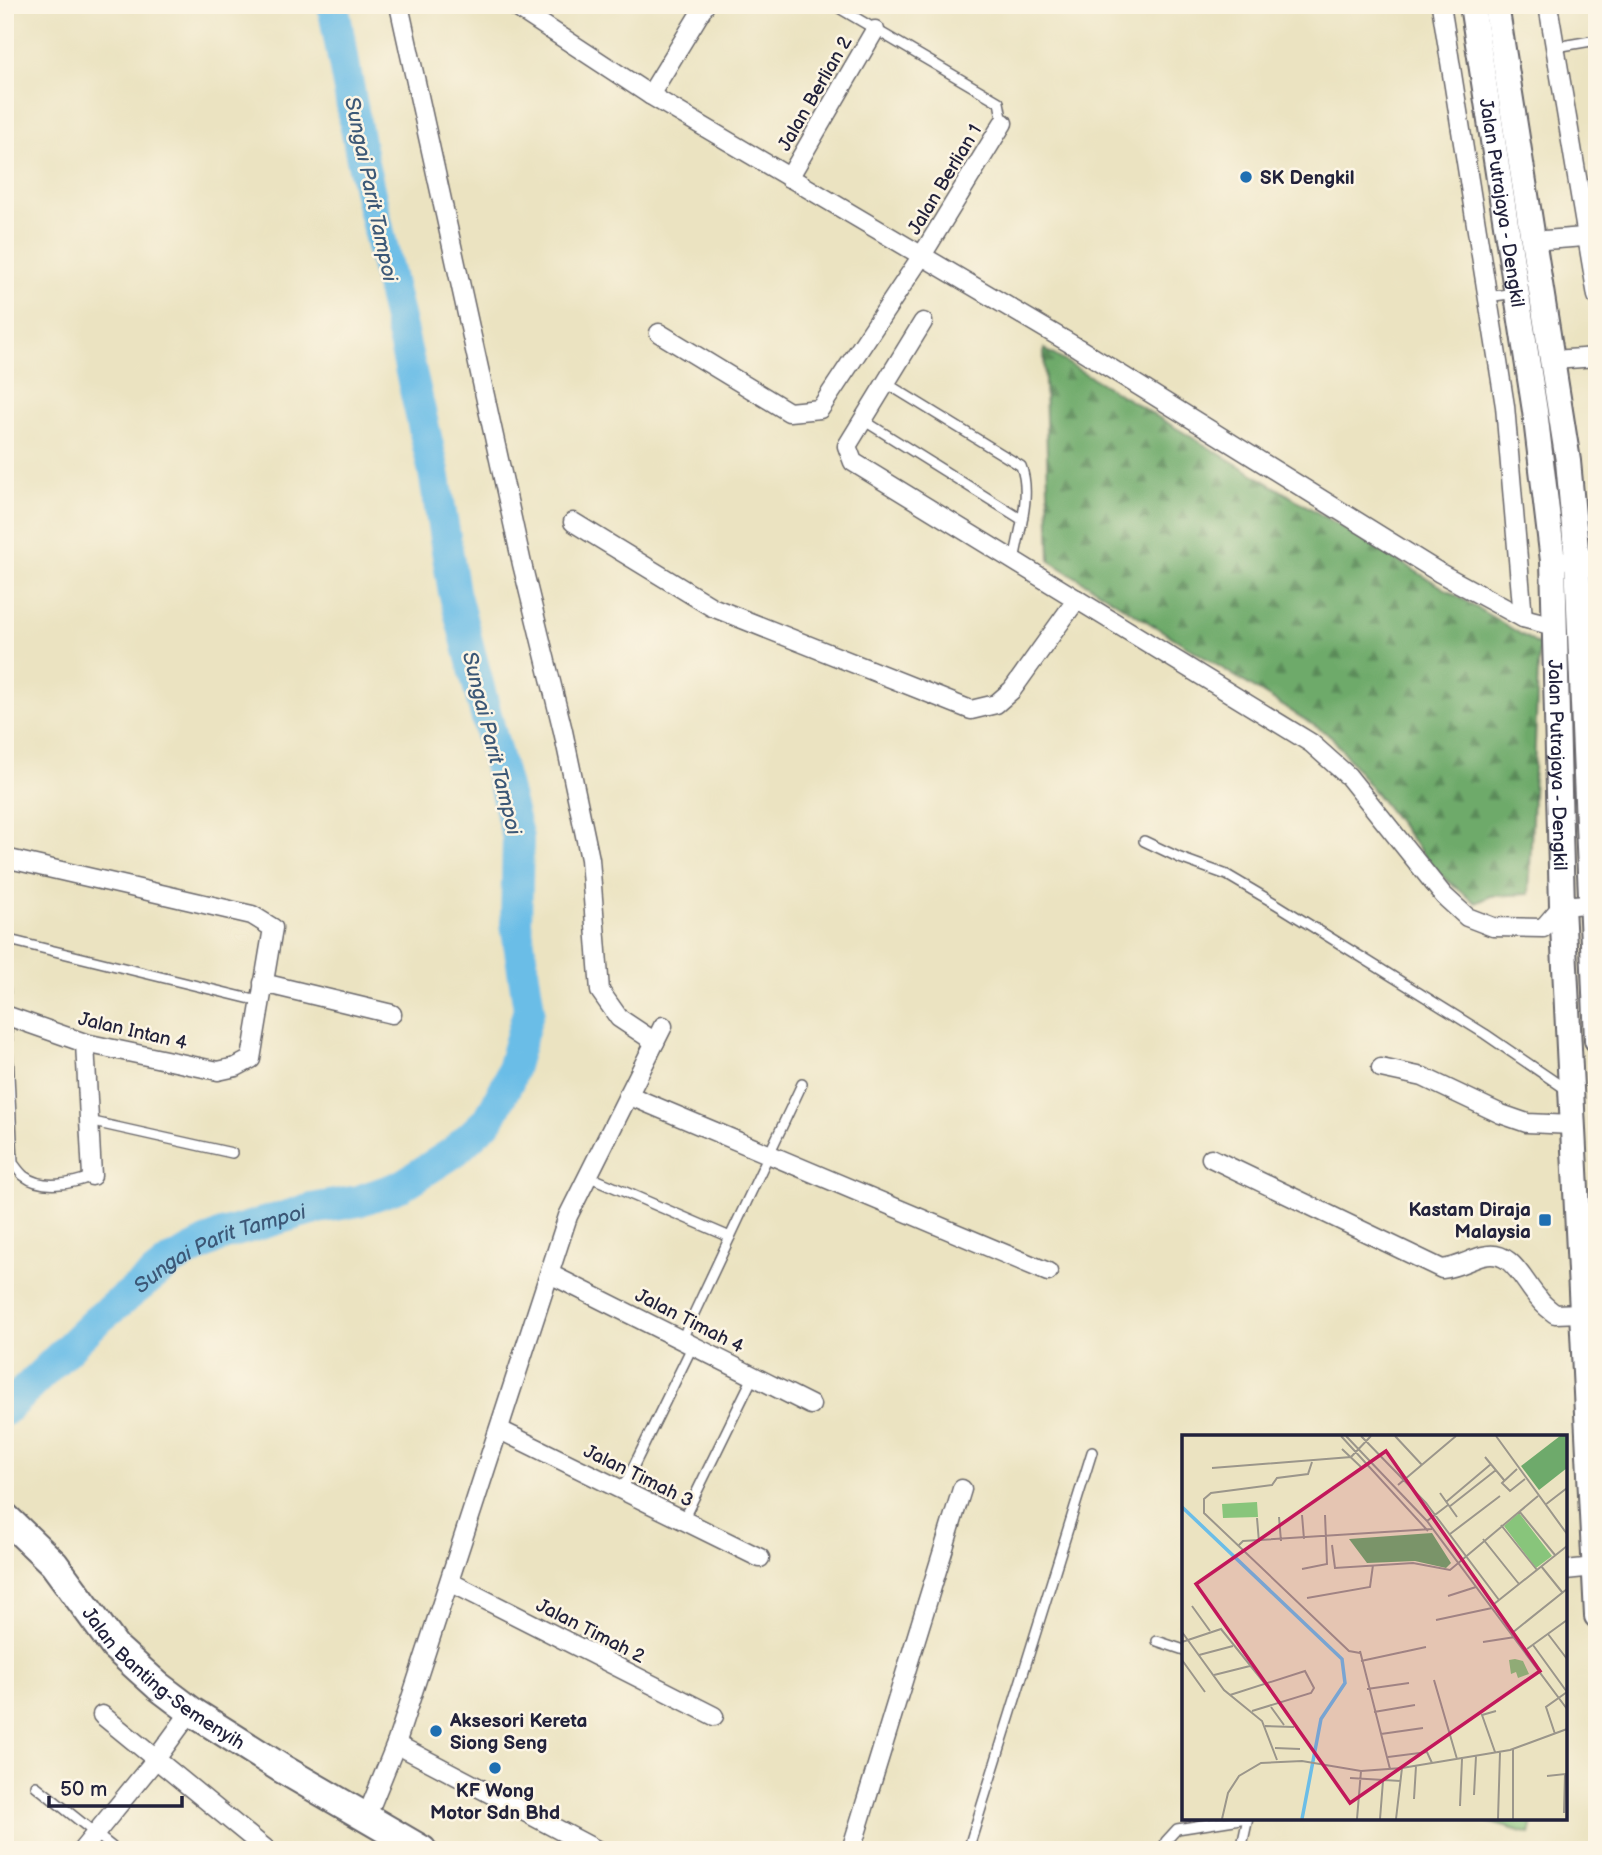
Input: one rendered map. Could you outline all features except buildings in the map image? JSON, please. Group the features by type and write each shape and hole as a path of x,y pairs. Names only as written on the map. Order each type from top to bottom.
{"main road":[{"name":"Jalan Putrajaya - Dengkil","path":"1496,5 1569,461 1594,903 1597,1040"},
{"name":"Jalan Putrajaya - Dengkil","path":"1474,15 1535,411 1576,560 1554,626 1562,906 1581,1313 1595,1532 1597,1616"},
{"name":"Jalan Banting-Semenyih","path":"5,1517 54,1564 116,1647 158,1686 191,1711 422,1850"}],"street":[{"path":"366,1818 396,1744 568,1216 659,1034 619,1018 600,991 590,859 399,5"},
{"path":"650,95 705,5"},
{"path":"1441,5 1504,406 1523,618"},
{"path":"1548,5 1591,236 1597,296"},
{"path":"518,7 650,95 1078,348 1440,573 1523,618 1554,626"},
{"path":"1445,29 1474,15"},
{"name":"Jalan Berlian 2","path":"789,178 875,30"},
{"name":"Jalan Berlian 1","path":"659,333 789,412 820,409 922,257 1003,123"},
{"path":"1532,241 1591,236"},
{"path":"923,322 847,446 853,462 1311,743 1348,776 1444,896 1467,917 1493,927 1543,928 1562,906 1594,903"},
{"path":"1553,360 1597,357"},
{"path":"573,522 712,607 971,710 996,704 1012,691 1077,599"},
{"path":"5,858 252,915 273,928 261,992 392,1014"},
{"name":"Jalan Intan 4","path":"6,1015 85,1043 218,1071 236,1067 251,1059 261,992"},
{"path":"85,1043 92,1176"},
{"path":"1381,1068 1423,1077 1501,1114 1527,1123 1573,1125"},
{"path":"628,1095 1048,1272"},
{"path":"1211,1158 1442,1269 1458,1267 1483,1256 1496,1254 1510,1261 1540,1300 1555,1314 1581,1313"},
{"name":"Jalan Timah 4","path":"550,1274 811,1405"},
{"name":"Jalan Timah 3","path":"500,1430 761,1558"},
{"path":"851,1850 962,1489"},
{"path":"1567,1570 1595,1567"},
{"name":"Jalan Timah 2","path":"450,1582 714,1716"},
{"path":"82,1850 191,1711"},
{"path":"102,1715 267,1850"},
{"path":"396,1744 597,1850"}],"lane":[{"path":"834,5 999,102 1003,123"},
{"path":"1556,47 1597,40"},
{"path":"1487,297 1517,293"},
{"path":"886,383 1021,466 1025,476 1014,561"},
{"path":"863,420 1021,519"},
{"path":"1144,841 1227,875 1485,1034 1572,1093"},
{"path":"5,939 261,992"},
{"path":"5,986 13,1163 25,1177 47,1184 75,1183 92,1176"},
{"path":"622,1490 730,1237 802,1084"},
{"path":"89,1121 232,1153"},
{"path":"588,1176 730,1237"},
{"path":"682,1520 754,1375"},
{"path":"968,1850 1092,1452"},
{"path":"1157,1641 1182,1649"},
{"path":"36,1786 117,1850"},
{"path":"1163,1850 1166,1841 1177,1829 1234,1820"},
{"path":"1241,1850 1247,1820"}],"green space":[{"path":"1044,349 1539,645 1529,894 1491,896 1476,903 1438,873 1331,736 1050,561"},
{"path":"1482,1820 1534,1820 1530,1834"}],"waterway":[{"name":"Sungai Parit Tampoi","path":"5,1410 96,1321 170,1262 222,1235 312,1209 358,1201 401,1186 454,1152 489,1119 509,1080 529,1009 516,923 518,838 454,592 434,472 362,159 333,5"}],"place":[{"name":"SK Dengkil","path":"1246,177"},
{"name":"Kastam Diraja Malaysia","path":"1545,1220"},
{"name":"Aksesori Kereta Siong Seng","path":"436,1731"},
{"name":"KF Wong Motor Sdn Bhd","path":"495,1768"}]}
